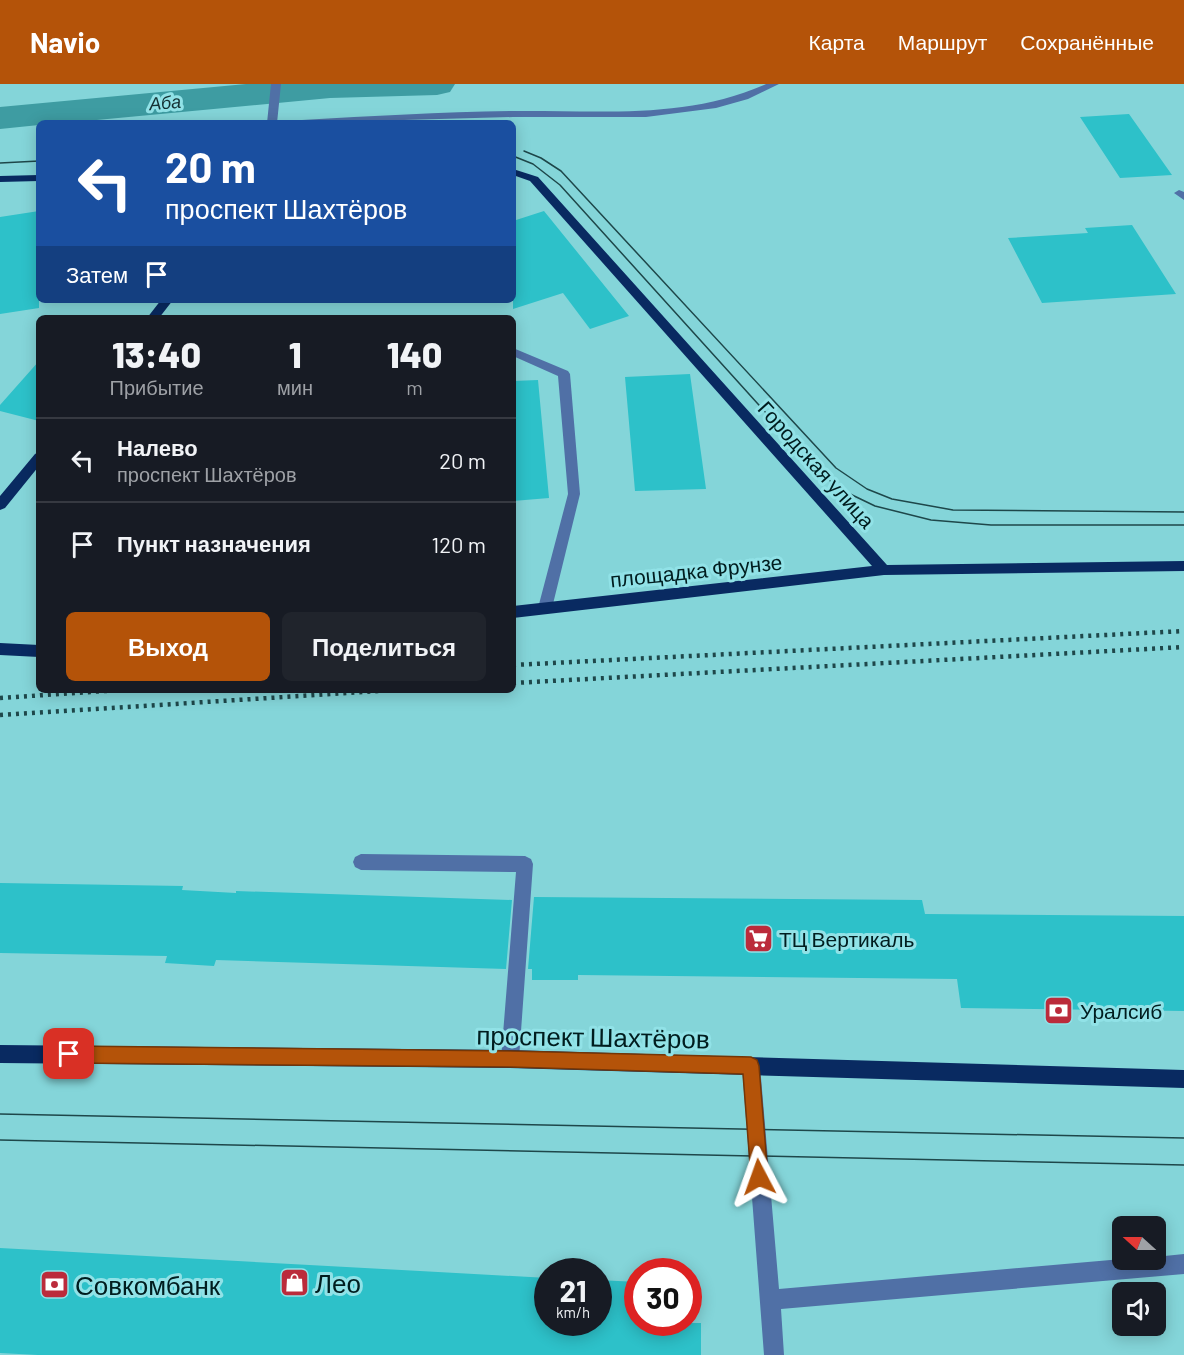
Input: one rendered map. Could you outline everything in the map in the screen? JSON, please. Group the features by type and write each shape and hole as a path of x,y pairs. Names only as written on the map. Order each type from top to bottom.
{"main road":[{"name":"Городская улица","path":"516,173 534,179 884,570"},
{"path":"0,179 36,178"},
{"path":"155,315 165,303"},
{"path":"0,505 36,461"},
{"path":"884,570 1184,566"},
{"name":"площадка Фрунзе","path":"516,612 884,570"},
{"path":"0,649 36,651"},
{"name":"проспект Шахтёров","path":"0,1054 510,1059 1184,1079"}],"street":[{"path":"272,120 276,84"},
{"path":"372,120 511,114 651,114 706,106 754,93 774,84"},
{"path":"516,352 564,374 574,494 545,608"},
{"path":"361,862 525,864 510,1059"},
{"path":"751,1066 774,1355"},
{"path":"768,1300 1184,1264"}],"building":[{"path":"1129,114 1172,175 1120,178 1080,117"},
{"path":"36,211 36,303 39,303 39,308 0,314 0,217"},
{"path":"544,211 629,316 590,329 563,293 513,309 513,303 516,303 516,220"},
{"path":"1132,225 1176,294 1042,303 1008,238 1088,233 1085,228"},
{"path":"36,364 36,420 0,411 0,405"},
{"path":"690,374 706,489 635,491 625,377"},
{"path":"538,380 549,498 516,501 516,381"},
{"path":"0,883 183,886 182,890 236,893 236,891 512,900 506,969 216,960 214,966 165,963 167,956 0,953"},
{"path":"534,897 922,900 925,914 1184,916 1184,1011 961,1008 957,979 578,975 578,980 532,980 532,969 528,969"},
{"path":"0,1248 534,1277 534,1336 612,1336 612,1281 624,1281 624,1336 701,1336 701,1355 38,1355 0,1353"}],"waterway":[{"name":"Аба","path":"0,118 330,87 437,84"}],"tram line":[{"path":"524,151 541,158 561,171 836,468 867,489 892,499 953,510 1184,512"},
{"path":"516,157 533,164 560,185 823,476 848,493 875,506 931,520 991,525 1184,525"},
{"path":"0,163 36,161"},
{"path":"0,1114 1184,1138"},
{"path":"0,1140 1184,1165"}],"railway":[{"path":"516,665 1184,631"},
{"path":"516,683 1184,647"},
{"path":"0,698 75,693"},
{"path":"0,715 348,693"}],"place":[{"name":"ТЦ Вертикаль","path":"758,938"},
{"name":"Уралсиб","path":"1059,1010"},
{"name":"Лео","path":"294,1282"},
{"name":"Совкомбанк","path":"54,1284"}],"route":[{"path":"69,1054 510,1059 751,1066 759,1177"}]}
